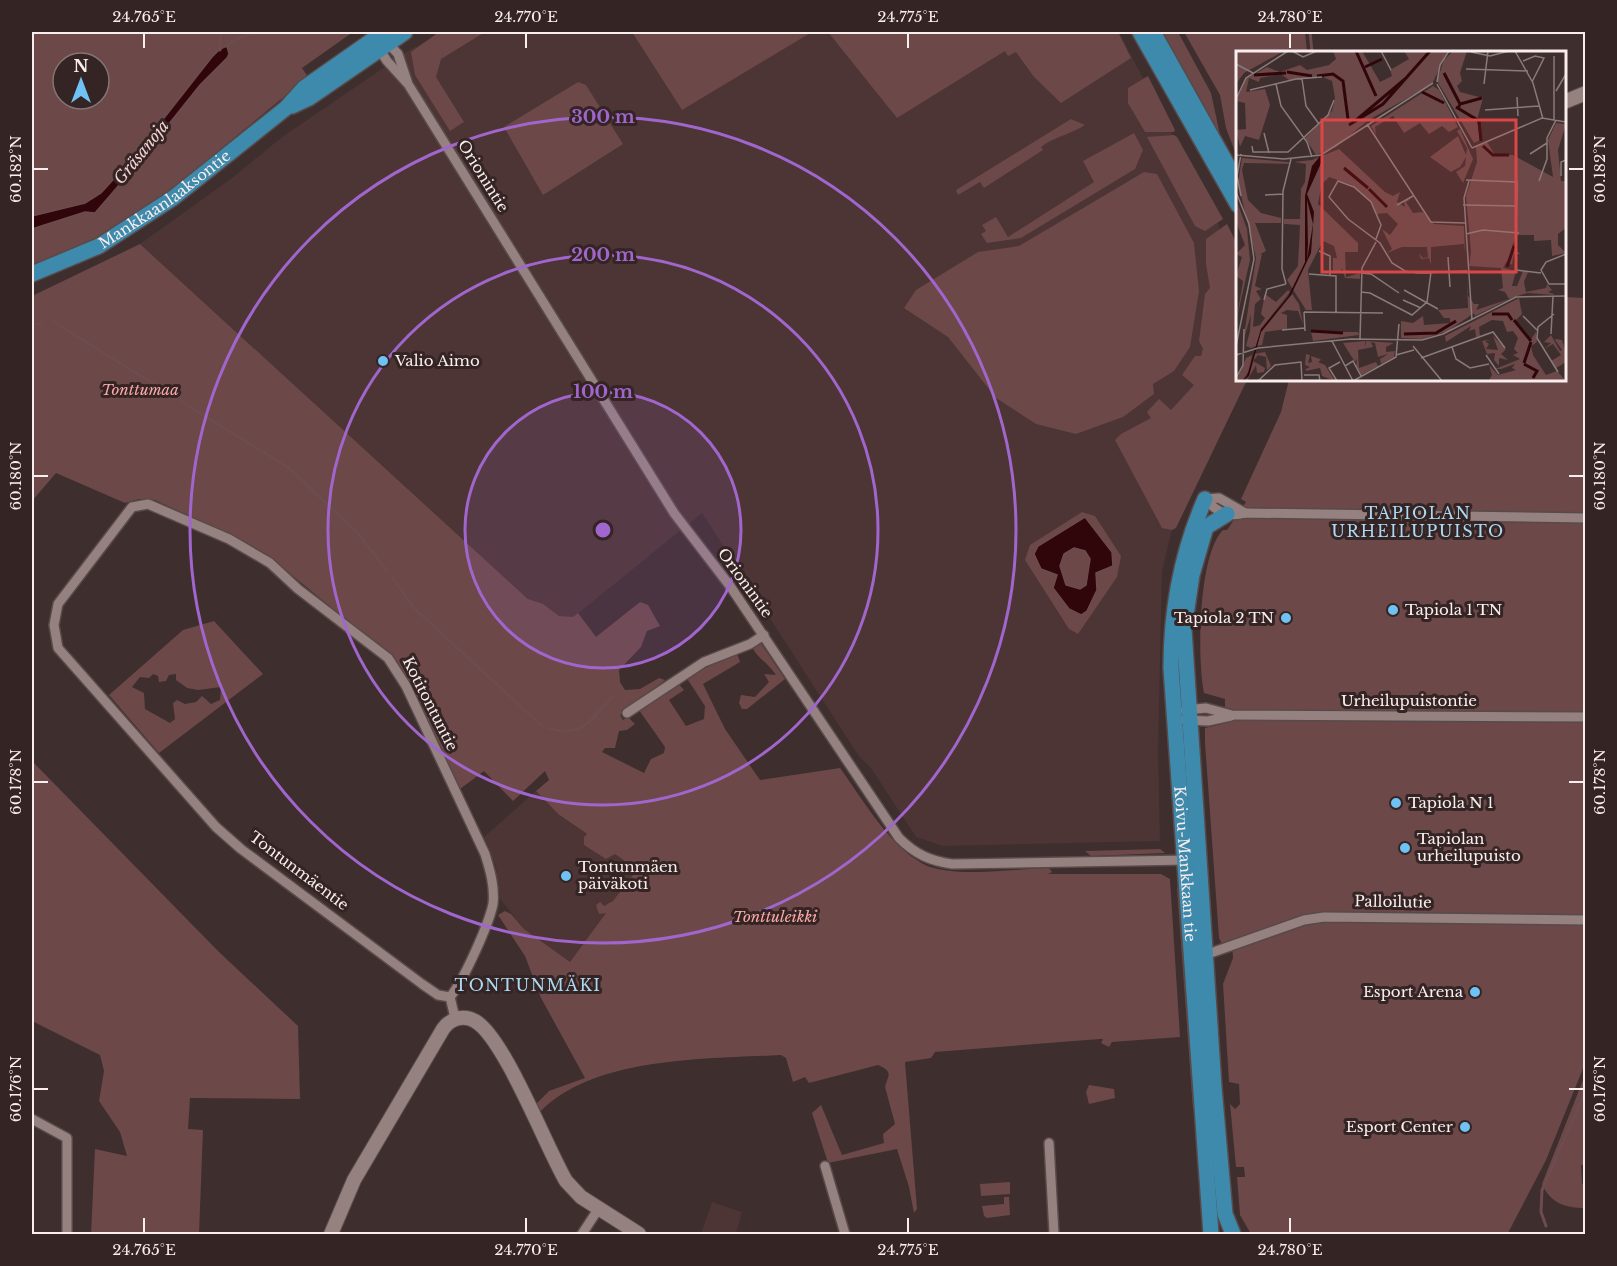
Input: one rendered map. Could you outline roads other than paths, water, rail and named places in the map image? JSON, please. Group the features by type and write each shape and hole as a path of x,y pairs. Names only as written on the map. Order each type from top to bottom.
{"main road":[{"name":"Mankkaanlaaksontie","path":"32,274 99,246 128,229 173,198 286,108 309,98 383,40 405,32"},
{"path":"1140,32 1236,201"},
{"path":"1153,32 1236,180"},
{"name":"Koivu-Mankkaan tie","path":"1184,715 1171,645 1178,579 1184,554 1205,499"},
{"name":"Koivu-Mankkaan tie","path":"1211,1234 1184,715 1184,649 1186,603 1206,527 1227,514"},
{"name":"Koivu-Mankkaan tie","path":"1191,860 1205,955 1225,1214 1232,1234"},
{"path":"1211,1234 1222,1231 1232,1234"}],"street":[{"name":"Orionintie","path":"383,40 674,513 764,635 890,826 917,854 935,862 952,864 1191,860"},
{"path":"1566,101 1586,93"},
{"path":"1205,499 1219,498 1245,513"},
{"path":"1205,499 1214,508 1233,516 1245,513 1586,518"},
{"name":"Kotitontuntie","path":"148,504 229,539 270,563 298,589 388,658 406,686 485,854 493,881 493,905 489,916 476,948 450,996"},
{"name":"Tontunmäentie","path":"148,504 132,507 63,594 54,624 58,648 216,827 241,849 422,984 438,994 450,996"},
{"path":"627,713 704,662 750,644 764,635"},
{"name":"Urheilupuistontie","path":"1184,715 1208,721 1232,715 1586,717"},
{"name":"Palloilutie","path":"1205,955 1304,920 1344,916 1586,920"},
{"path":"450,996 455,1018"},
{"path":"331,1234 354,1180 442,1029 455,1018 476,1021 496,1043 566,1181 581,1197 639,1234"},
{"path":"32,1119 67,1138 67,1234"},
{"path":"1049,1143 1054,1234"},
{"path":"825,1166 846,1234"},
{"path":"582,1234 599,1208"}],"water":[{"name":"Gräsanoja","path":"227,46 229,54 227,58 200,85 145,154 131,180 119,185 95,213 85,212 32,229 32,216 85,203 101,193 131,160 212,57"},
{"path":"1085,517 1112,552 1113,566 1096,573 1097,590 1087,611 1081,615 1069,609 1053,588 1057,575 1041,569 1034,554 1038,546","holes":["1074,548 1085,551 1090,559 1086,585 1080,589 1066,585 1060,566 1064,554"]}],"waterway":[{"path":"220,50 221,32"},
{"path":"227,46 236,39 255,32"},
{"path":"1310,32 1312,51"},
{"path":"54,322 173,396"},
{"path":"32,325 41,323"},
{"path":"182,402 289,468 356,531 387,571"},
{"path":"392,577 414,608 542,726"},
{"path":"549,728 561,731 579,729 592,719 613,696"},
{"path":"1546,1226 1541,1212 1542,1190 1586,1090"}],"place":[{"name":"Valio Aimo","path":"383,361"},
{"name":"Tapiola 1 TN","path":"1393,610"},
{"name":"Tapiola 2 TN","path":"1286,618"},
{"name":"Tapiola N 1","path":"1396,803"},
{"name":"Tapiolan urheilupuisto","path":"1405,848"},
{"name":"Tontunmäen päiväkoti","path":"566,876"},
{"name":"Esport Arena","path":"1475,992"},
{"name":"Esport Center","path":"1465,1127"}],"district":[{"name":"TAPIOLAN URHEILUPUISTO","path":"1418,522"},
{"name":"TONTUNMÄKI","path":"528,985"}],"park label":[{"name":"Tonttumaa","path":"140,390"},
{"name":"Tonttuleikki","path":"775,917"}]}
